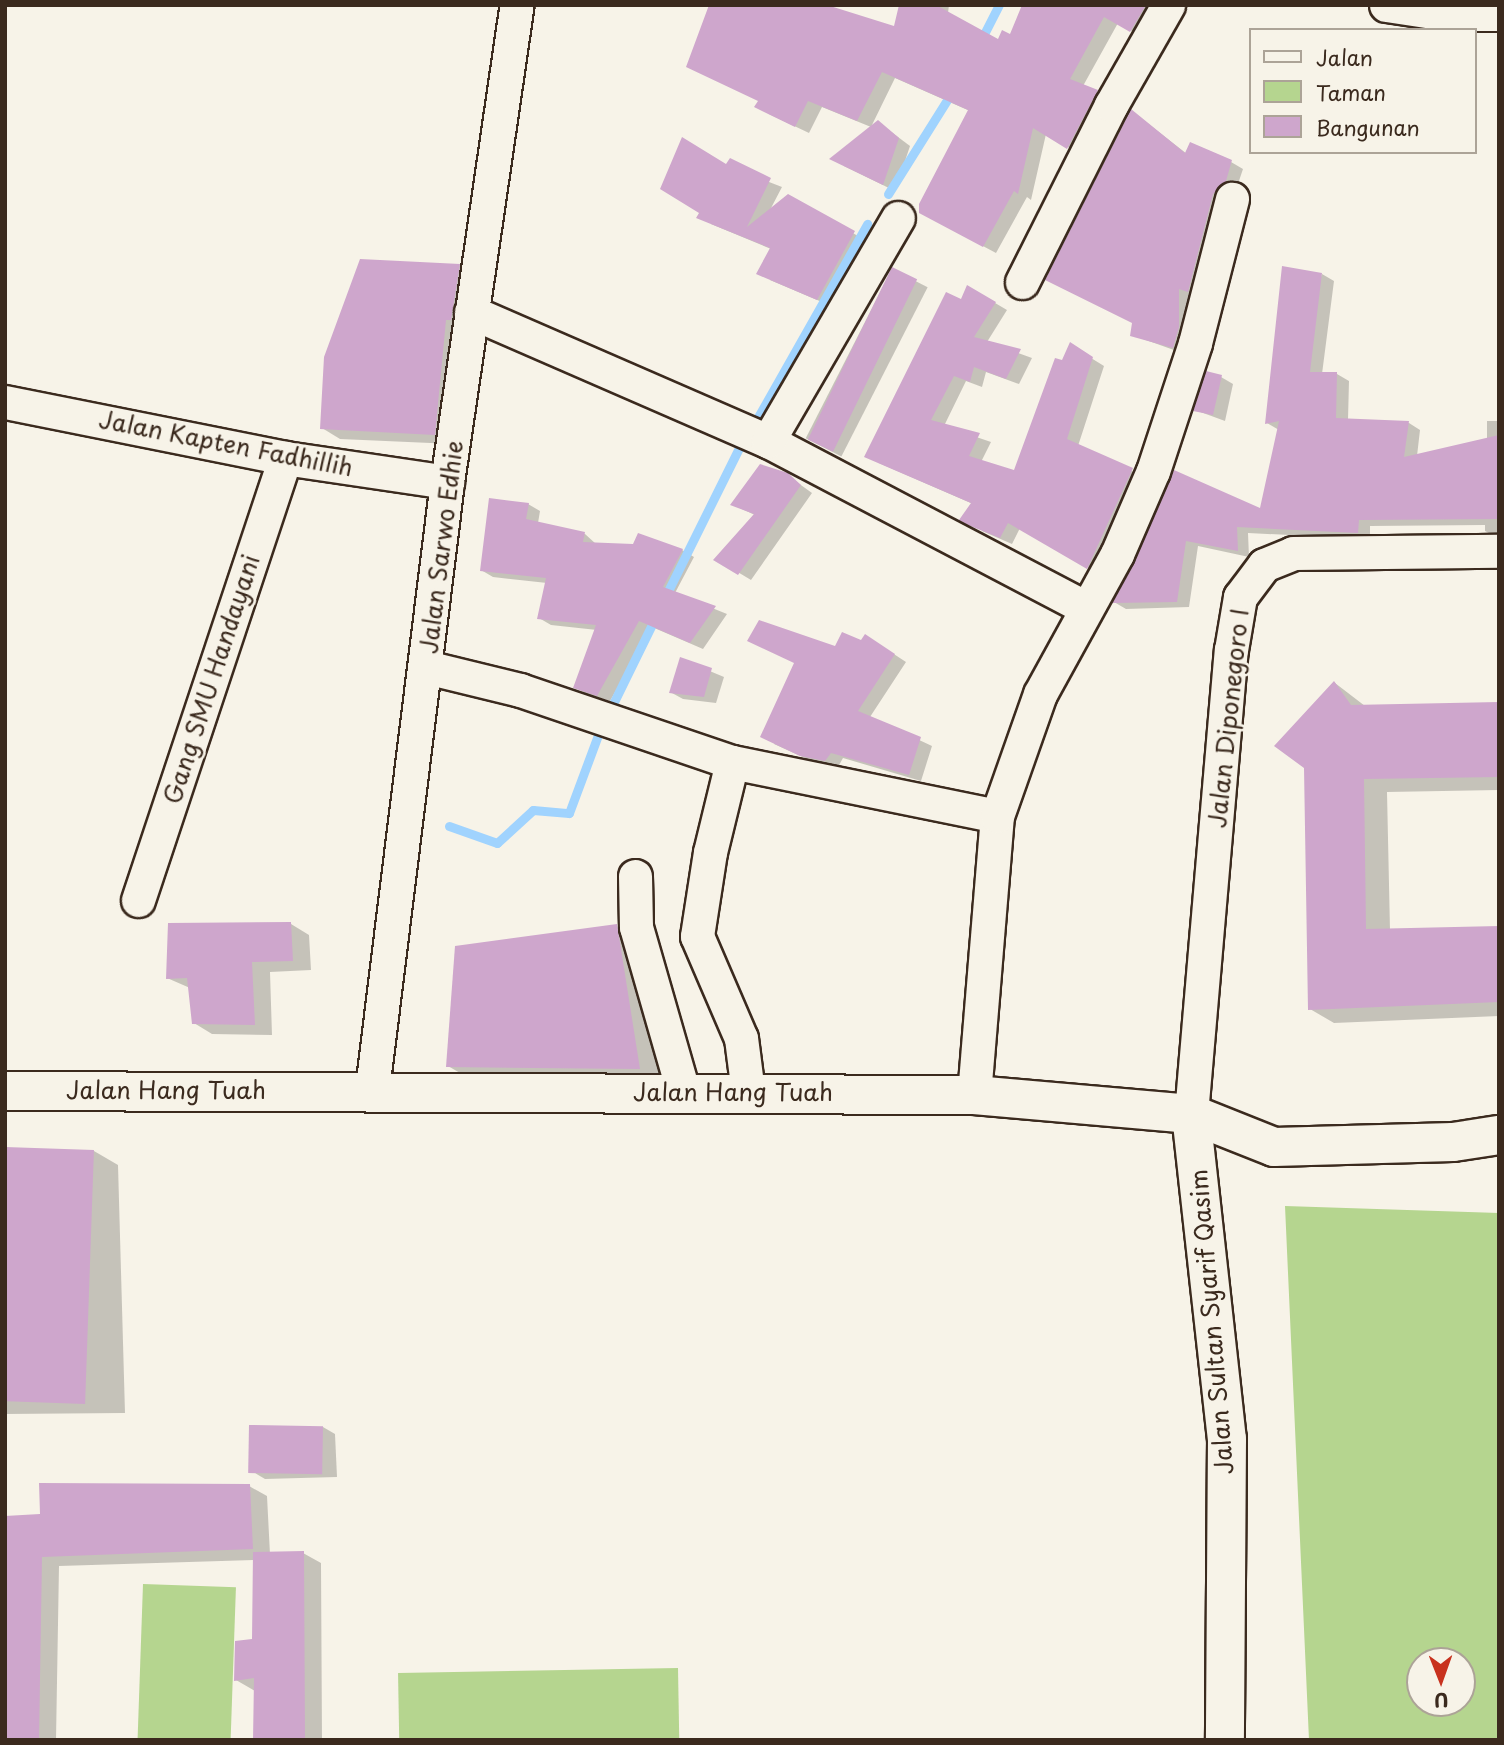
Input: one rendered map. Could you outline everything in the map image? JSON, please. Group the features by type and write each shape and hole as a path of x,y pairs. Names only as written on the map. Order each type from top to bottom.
{"main road":[{"name":"Jalan Hang Tuah","path":"5,1091 372,1089 974,1095 1191,1114 1274,1147 1454,1142 1499,1135"},
{"name":"Jalan Sultan Syarif Qasim","path":"1191,1114 1227,1439 1225,1740"},
{"name":"Jalan Hang Tuah","path":"1454,1142 1499,1153"}],"street":[{"name":"Jalan Sarwo Edhie","path":"372,1089 447,482 517,5"},
{"path":"1022,282 1111,105 1168,5"},
{"path":"1386,5 1447,14 1499,15"},
{"path":"974,1095 997,816 1040,694 1084,607 1117,554 1153,471 1195,343 1232,199"},
{"path":"768,441 898,218"},
{"path":"471,312 768,441 1084,607"},
{"name":"Jalan Kapten Fadhillih","path":"5,402 285,458 447,482"},
{"name":"Gang SMU Handayani","path":"138,900 285,458"},
{"name":"Jalan Diponegoro I","path":"1191,1114 1231,650 1240,597 1264,565 1293,554 1499,551"},
{"path":"426,667 520,690 732,762 997,816"},
{"path":"732,762 710,852 697,936 741,1038 748,1092"},
{"path":"635,876 636,926 683,1091"}],"green space":[{"path":"1285,1206 1499,1213 1499,1740 1309,1740"},
{"path":"143,1584 236,1587 231,1740 138,1739"},
{"path":"678,1668 679,1740 399,1740 398,1673"}],"building":[{"path":"709,5 827,5 894,26 899,5 936,5 998,39 1002,30 1010,34 1022,5 1146,5 1130,32 1104,17 1070,79 1098,90 1067,149 1033,128 1018,194 1014,191 983,247 919,213 919,204 968,110 882,72 857,121 808,101 795,127 754,107 758,101 686,67"},
{"path":"1131,109 1185,153 1190,142 1232,160 1226,181 1213,194 1188,292 1179,289 1179,327 1173,348 1130,336 1132,323 1045,280"},
{"path":"878,120 899,138 883,185 829,159"},
{"path":"682,137 726,164 730,158 771,178 747,227 788,194 855,231 817,300 756,274 770,248 696,218 699,213 660,189"},
{"path":"360,259 460,264 451,320 446,320 435,435 320,429 324,357"},
{"path":"1282,266 1322,273 1310,372 1337,372 1336,418 1409,421 1404,457 1499,435 1499,519 1359,520 1358,533 1237,527 1238,551 1186,541 1177,602 1112,603 1174,470 1260,508 1279,421 1265,424"},
{"path":"892,267 917,279 833,452 808,440"},
{"path":"967,285 996,302 974,337 1021,349 1006,379 974,367 970,382 954,376 931,420 980,433 969,456 1014,470 1055,358 1062,360 1070,342 1093,357 1067,439 1133,468 1087,569 1008,523 1000,538 968,525 959,520 971,503 864,457 946,292 961,299"},
{"path":"1206,371 1222,375 1213,415 1193,411"},
{"path":"760,464 788,473 801,485 738,575 713,560 754,514 730,505"},
{"path":"489,498 529,503 526,519 585,532 583,542 633,544 638,533 683,549 663,587 716,606 690,643 639,621 597,696 573,688 596,625 537,619 546,578 480,571"},
{"path":"759,620 835,646 842,632 861,640 865,634 895,654 858,711 921,737 909,775 831,753 825,761 800,756 760,737 794,663 747,641"},
{"path":"680,657 712,668 704,697 669,693"},
{"path":"1334,681 1351,705 1499,702 1499,777 1364,779 1366,929 1499,926 1499,1002 1308,1010 1304,768 1274,746"},
{"path":"291,922 293,961 252,962 255,1025 192,1024 187,978 166,979 168,923"},
{"path":"617,924 640,1069 446,1067 455,946"},
{"path":"5,1147 94,1150 85,1404 5,1401"},
{"path":"249,1425 323,1426 322,1474 248,1473"},
{"path":"39,1483 250,1484 253,1549 42,1557 39,1740 5,1740 5,1516 40,1514"},
{"path":"304,1551 305,1740 253,1740 254,1678 234,1681 235,1641 252,1639 253,1552"}],"waterway":[{"path":"981,40 999,5"},
{"path":"888,194 952,92"},
{"path":"758,417 867,224"},
{"path":"665,597 740,446"},
{"path":"609,712 656,616"},
{"path":"449,826 497,843 533,810 569,813 601,727"}]}
